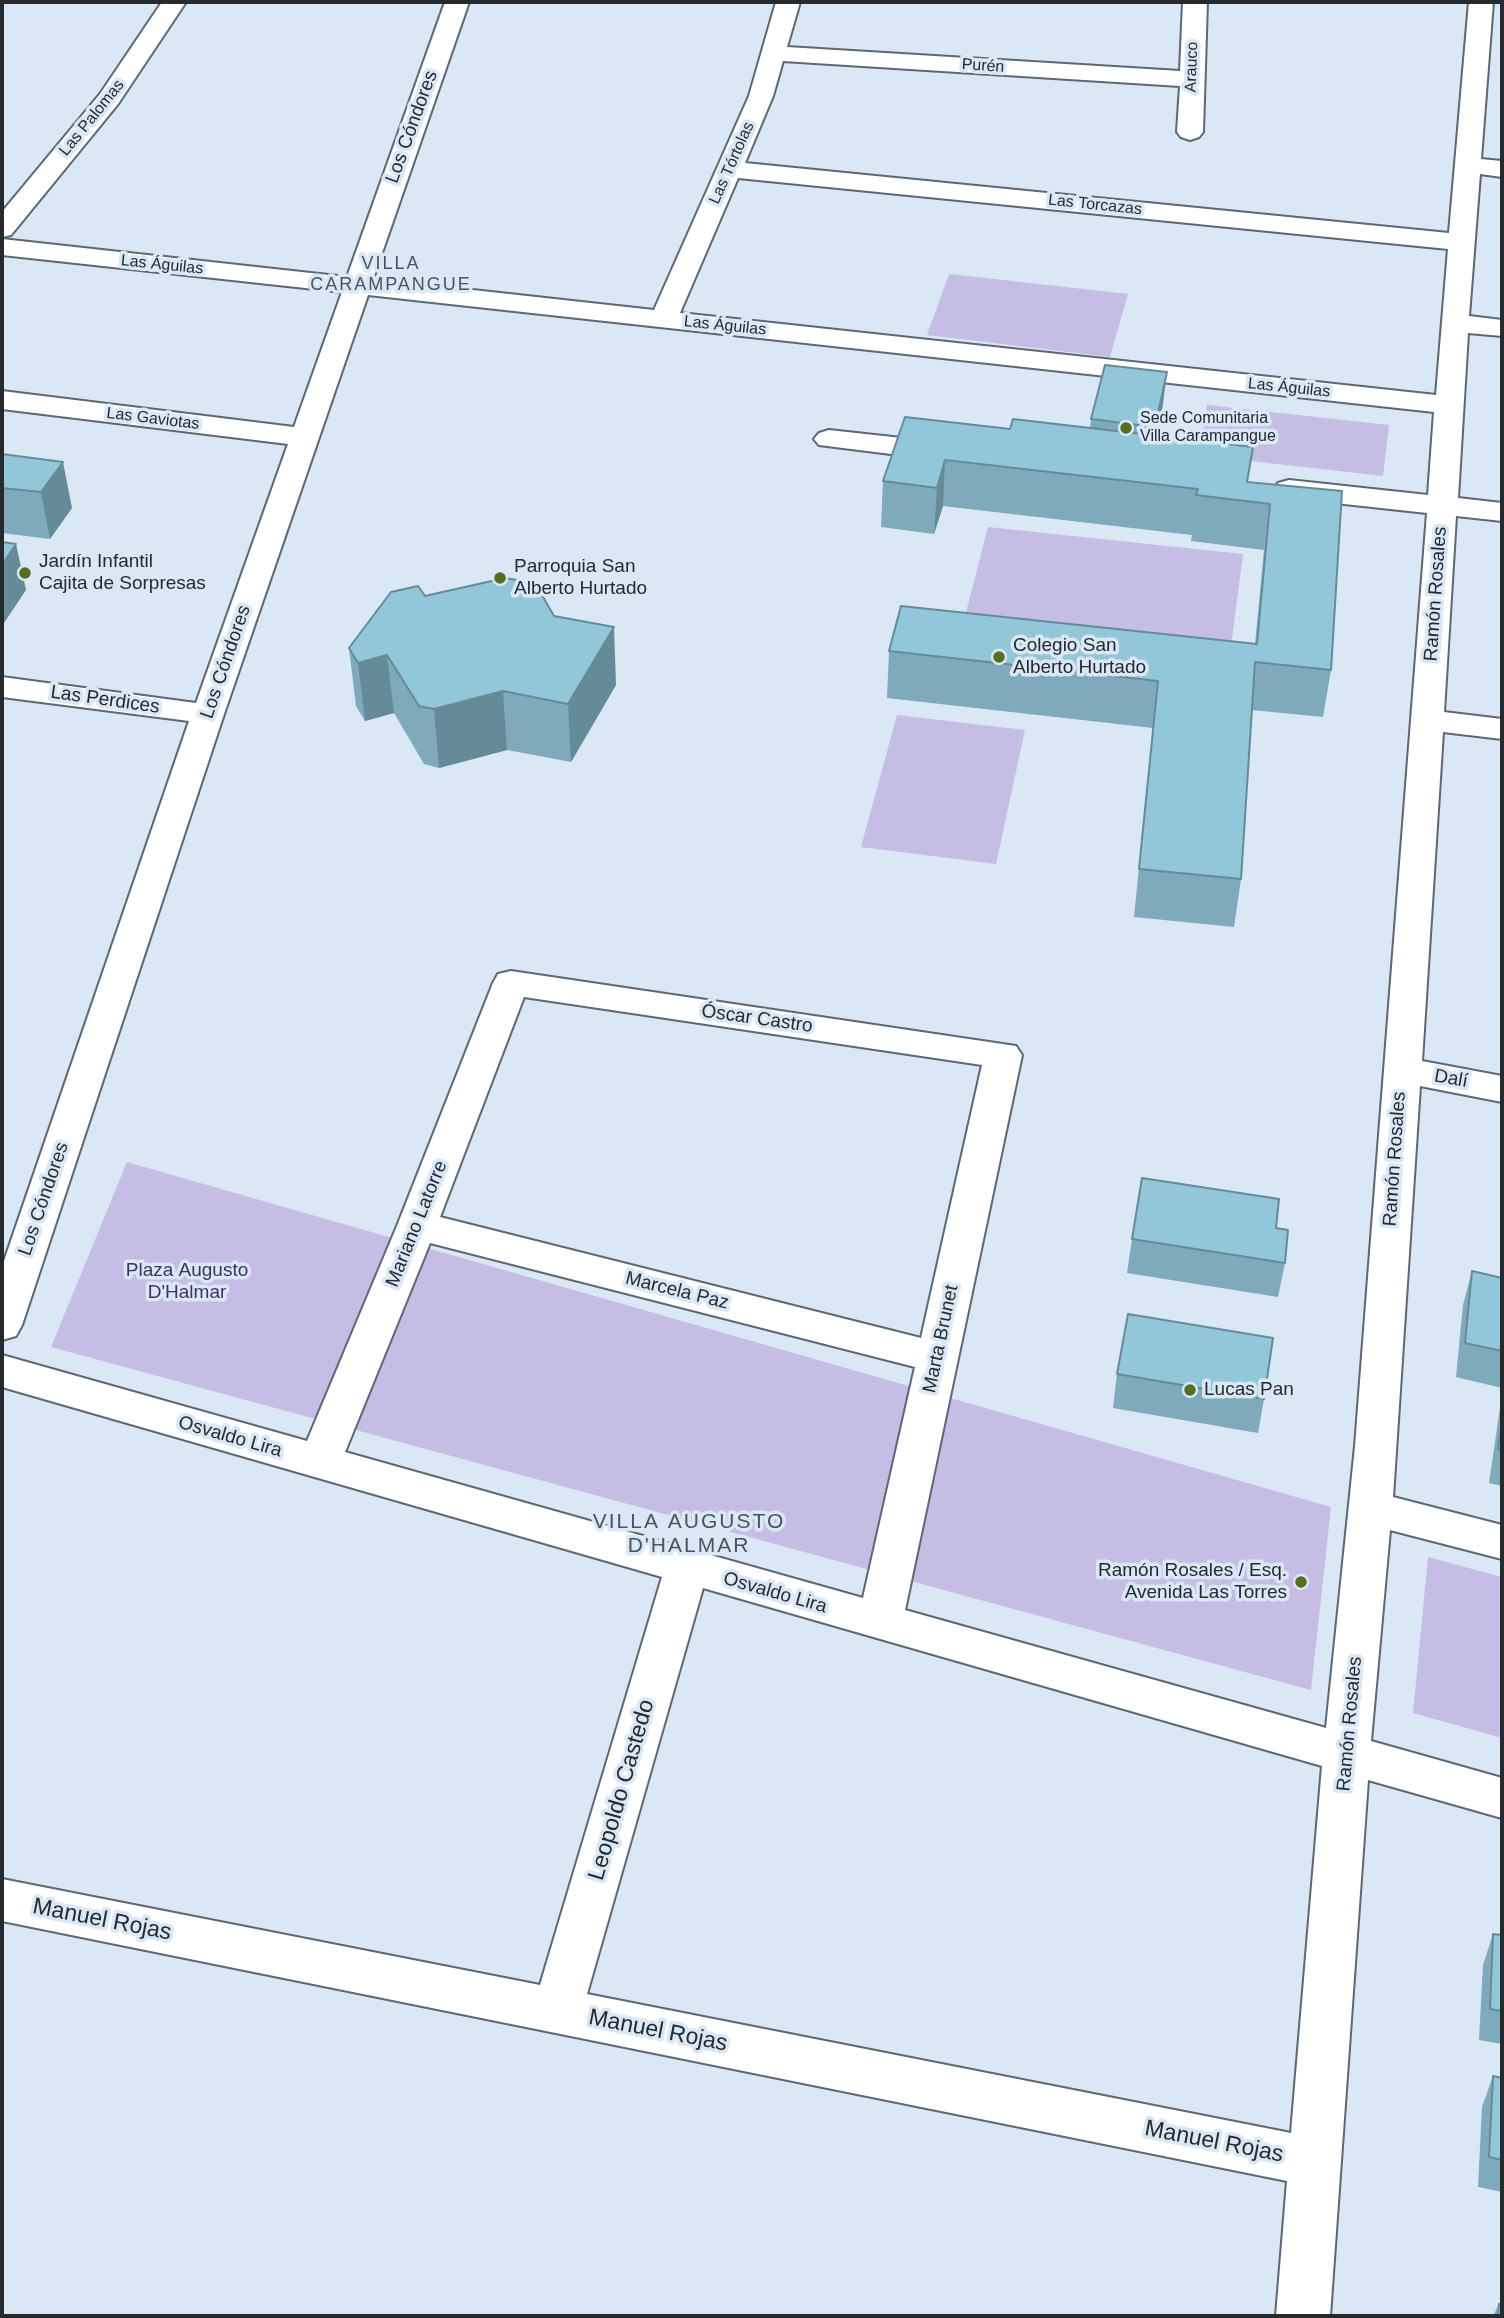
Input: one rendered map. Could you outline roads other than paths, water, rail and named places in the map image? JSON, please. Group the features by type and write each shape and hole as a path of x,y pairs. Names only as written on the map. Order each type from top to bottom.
{"street":[{"name":"Las Palomas","path":"2,229 109,99 174,2"},
{"name":"Los Cóndores","path":"2,1325 208,714 457,2"},
{"name":"Las Tórtolas","path":"664,319 761,96 788,2"},
{"name":"Arauco","path":"1190,132 1195,2"},
{"name":"Ramón Rosales","path":"1303,2316 1369,1508 1461,242 1485,167 1487,24"},
{"name":"Purén","path":"775,53 1192,79"},
{"name":"Las Torcazas","path":"729,169 1461,242"},
{"name":"Las Águilas","path":"2,247 1449,405"},
{"path":"1455,323 1502,328"},
{"name":"Las Gaviotas","path":"2,400 305,437"},
{"path":"829,439 968,454"},
{"path":"1260,486 1502,512"},
{"name":"Las Perdices","path":"2,687 208,714"},
{"path":"1427,720 1502,729"},
{"name":"Óscar Castro","path":"512,983 1003,1055"},
{"name":"Mariano Latorre","path":"319,1463 417,1226 512,983"},
{"name":"Marta Brunet","path":"880,1623 1003,1055"},
{"name":"Dalí","path":"1401,1070 1502,1088"},
{"name":"Marcela Paz","path":"417,1226 937,1357"},
{"name":"Osvaldo Lira","path":"2,1371 1502,1798"},
{"path":"1369,1508 1502,1542"},
{"name":"Leopoldo Castedo","path":"557,2011 687,1568"},
{"name":"Manuel Rojas","path":"2,1900 1315,2162"}],"place":[{"name":"Sede Comunitaria Villa Carampangue","path":"1126,428"},
{"name":"Jardín Infantil Cajita de Sorpresas","path":"25,573"},
{"name":"Parroquia San Alberto Hurtado","path":"500,578"},
{"name":"Colegio San Alberto Hurtado","path":"999,657"},
{"name":"Lucas Pan","path":"1190,1390"},
{"name":"Ramón Rosales / Esq. Avenida Las Torres","path":"1301,1582"}],"district":[{"name":"VILLA CARAMPANGUE","path":"391,274"},
{"name":"VILLA AUGUSTO D'HALMAR","path":"689,1534"}],"park label":[{"name":"Plaza Augusto D'Halmar","path":"187,1282"}]}
